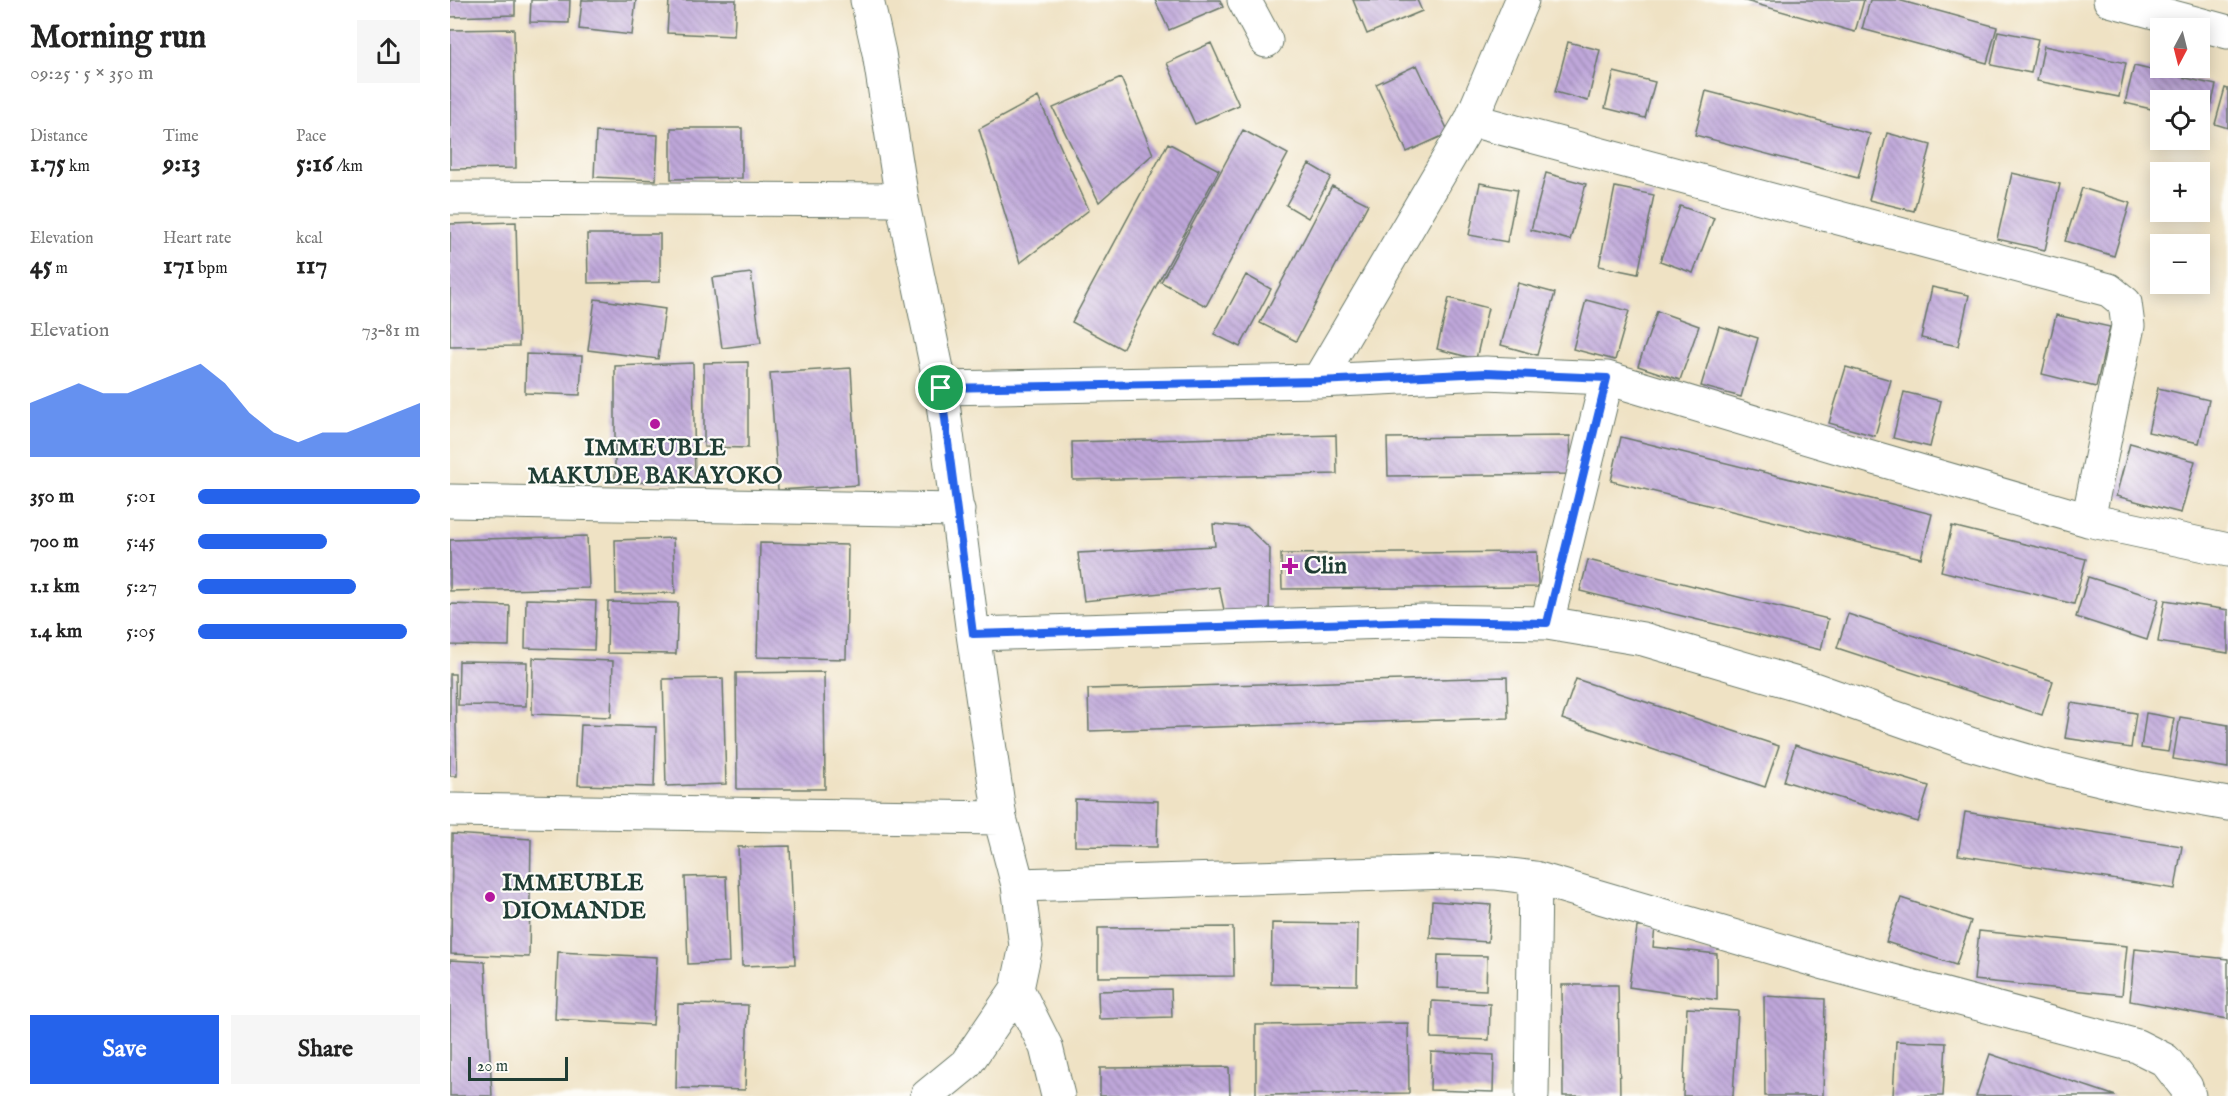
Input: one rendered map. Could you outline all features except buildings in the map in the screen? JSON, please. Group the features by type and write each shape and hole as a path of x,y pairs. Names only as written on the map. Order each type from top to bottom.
{"street":[{"path":"867,0 879,53 902,200 941,388 1000,818 1018,885 1026,946 1017,989 966,1064 927,1096"},
{"path":"1244,0 1266,41"},
{"path":"1318,381 1471,120 1522,0"},
{"path":"2110,0 2228,32"},
{"path":"1471,120 2109,290 2125,303 2128,326 2088,520"},
{"path":"450,198 902,200"},
{"path":"941,388 1318,381 1486,373 1607,378 2088,520 2228,550"},
{"path":"1547,623 1607,378"},
{"path":"450,501 958,510"},
{"path":"973,634 1424,621 1547,623 1643,639 1811,688 1970,744 2045,766 2138,788 2228,804"},
{"path":"450,810 1000,818"},
{"path":"1018,885 1450,872 1495,873 1535,878 1821,962 2137,1046 2165,1060 2186,1088 2188,1096"},
{"path":"1532,1096 1535,878"},
{"path":"1017,989 1046,1047 1058,1096"}],"place":[{"name":"IMMEUBLE MAKUDE BAKAYOKO","path":"655,424"},
{"name":"Clin","path":"1290,566"},
{"name":"IMMEUBLE DIOMANDE","path":"490,897"}],"route":[{"path":"1486,373 1607,378 1547,623 1424,621 973,634 941,388 1318,381 1486,373"}]}
